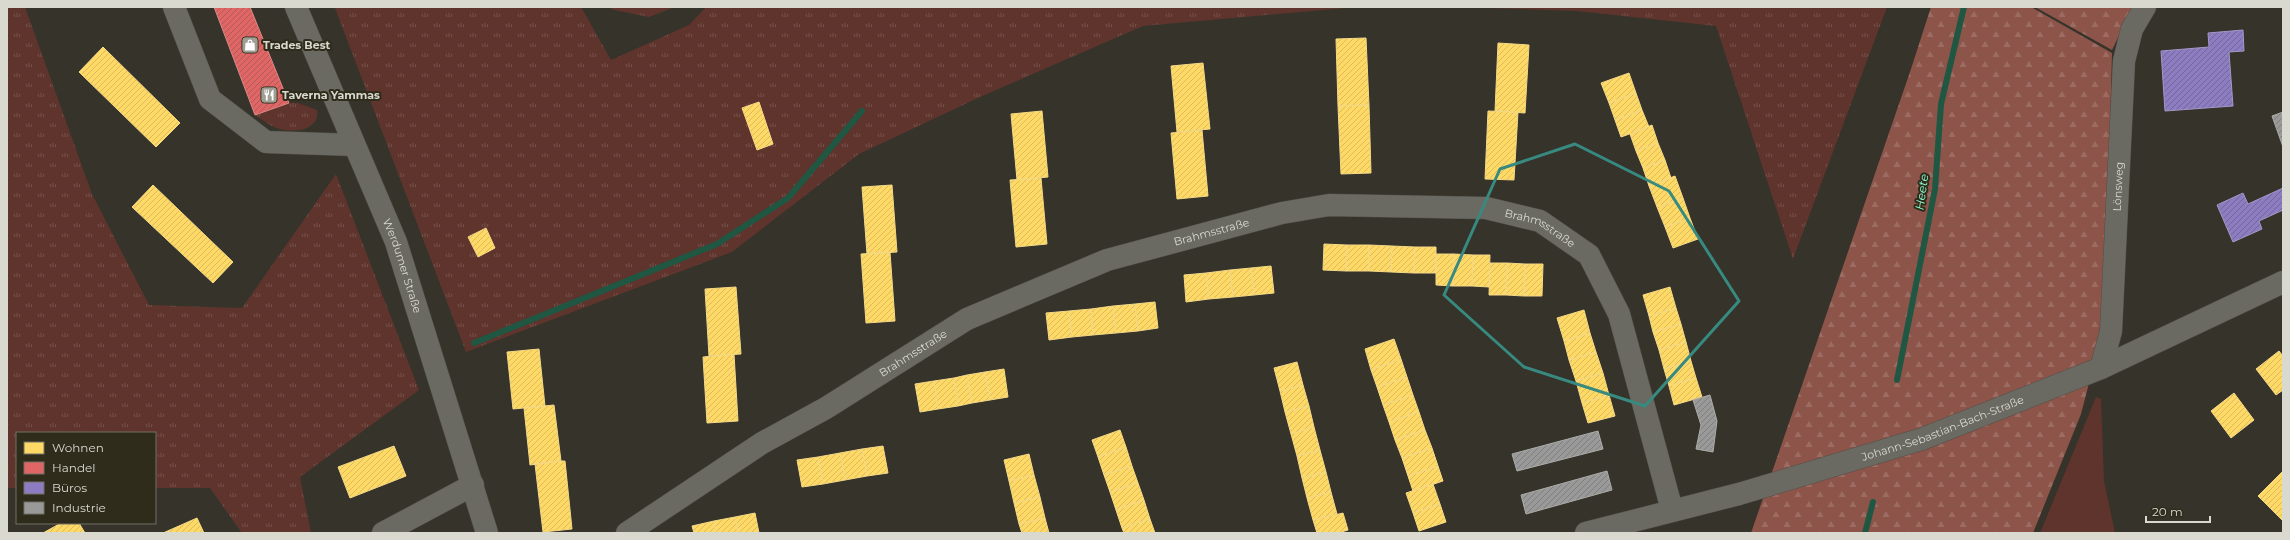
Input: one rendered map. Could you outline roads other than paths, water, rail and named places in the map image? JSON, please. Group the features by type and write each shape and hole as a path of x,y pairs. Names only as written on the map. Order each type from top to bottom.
{"street":[{"path":"174,7 210,99 266,142 354,145"},
{"name":"Werdumer Straße","path":"296,7 396,242 487,533"},
{"name":"Lönsweg","path":"2101,368 2111,331 2124,61 2132,30 2145,7"},
{"name":"Brahmsstraße","path":"627,533 762,443 826,408 967,320 1107,260 1282,213 1329,205 1486,208 1540,221 1589,255 1618,314 1672,510"},
{"name":"Johann-Sebastian-Bach-Straße","path":"1586,533 1739,494 1922,438 2101,368 2283,282"},
{"path":"383,533 473,485"}],"waterway":[{"name":"Heete","path":"1897,380 1935,189 1941,104 1964,7"},
{"path":"474,343 717,244 788,198 862,111"},
{"name":"Heete","path":"1865,533 1873,502"}],"place":[{"name":"Trades Best","path":"250,45"},
{"name":"Taverna Yammas","path":"269,95"}]}
